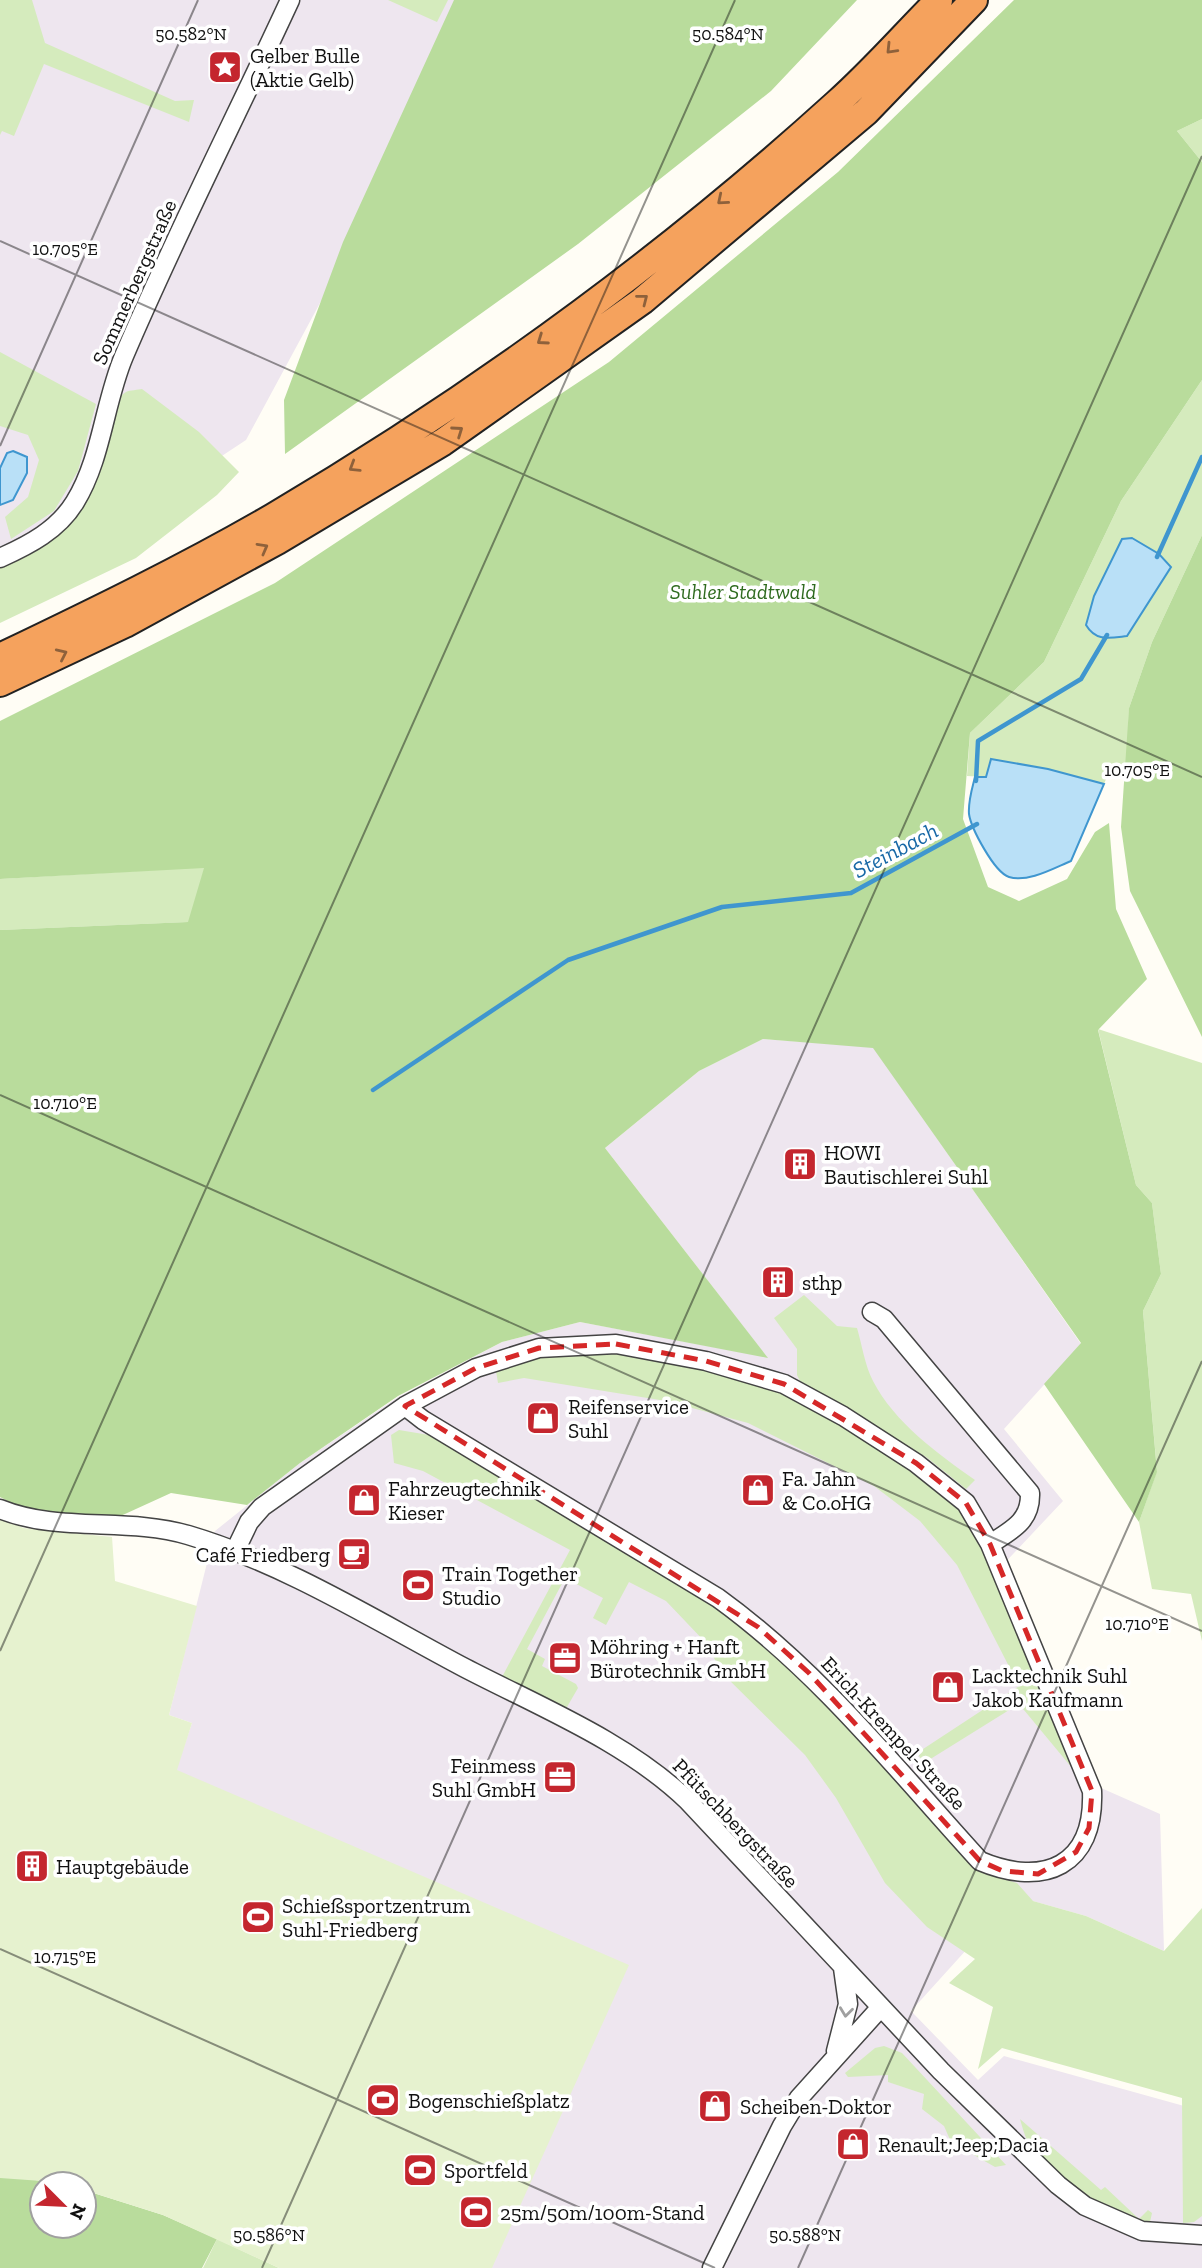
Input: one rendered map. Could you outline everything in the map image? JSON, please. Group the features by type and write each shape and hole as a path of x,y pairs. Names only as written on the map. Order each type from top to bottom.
{"highway":[{"path":"0,657 116,601 271,517 427,422 618,287 839,102 939,0"},
{"path":"0,683 125,624 277,541 454,434 642,301 866,112 974,0"}],"street":[{"name":"Sommerbergstraße","path":"0,558 28,545 56,525 74,504 85,484 107,406 130,344 290,0"},
{"path":"872,1312 884,1318 1030,1493 1031,1507 1026,1518 990,1544"},
{"name":"Erich-Krempel-Straße","path":"235,1551 249,1522 262,1507 405,1406 476,1368 539,1348 616,1344 706,1361 784,1384 843,1416 916,1462 966,1503 990,1544 1092,1791 1089,1828 1076,1852 1057,1867 1038,1874 1003,1871 980,1861 809,1673 758,1627 718,1598 423,1420 405,1406"},
{"name":"Pfütschbergstraße","path":"0,1509 25,1520 147,1527 186,1535 235,1551 333,1598 577,1726 655,1773 688,1801 843,1968 1029,2160 1085,2206 1142,2231 1202,2235"},
{"path":"835,2054 848,2004 843,1968"},
{"path":"712,2268 782,2126 799,2098 835,2054 881,2007"}],"highlighted area":[{"path":"616,1344 706,1361 784,1384 916,1463 966,1503 990,1544 1092,1791 1089,1828 1076,1852 1038,1874 1003,1871 980,1861 809,1673 758,1627 405,1406 476,1368 539,1348"}],"shaded area":[{"path":"0,0 475,0 435,90 246,440 81,549 0,592"},
{"path":"763,1039 873,1047 1081,1344 1004,1429 1063,1501 998,1570 1083,1780 1160,1814 1164,1951 1086,1916 1015,1896 911,2011 978,2080 1004,2056 1202,2111 1202,2268 492,2268 176,1770 192,1723 169,1715 215,1531 300,1463 398,1397 502,1342 580,1322 767,1357 605,1148 699,1071"}],"green space":[{"path":"0,0 32,0 45,43 175,101 194,100 189,122 44,64 14,136 2,131 0,135"},
{"path":"388,0 448,0 437,22"},
{"path":"454,0 857,0 771,91 578,244 285,454 284,400 343,242"},
{"name":"Suhler Stadtwald","path":"1014,0 1202,0 1202,119 1177,131 1202,162 1202,380 1121,501 1044,662 970,733 963,819 988,887 1019,901 1067,879 1095,832 1109,823 1116,909 1147,979 1098,1030 1136,1185 1152,1203 1161,1274 1143,1311 1157,1472 1139,1522 1044,1384 1081,1343 873,1048 763,1039 699,1071 605,1148 768,1358 580,1322 502,1342 398,1396 300,1463 247,1505 171,1493 114,1519 27,1511 0,1497 0,930 188,922 204,868 0,879 0,721 275,583 609,362 838,172"},
{"path":"1202,119 1202,162 1177,131"},
{"path":"0,352 96,404 78,471 54,511 11,539 5,517 28,497 39,460 28,435 0,426"},
{"path":"1202,380 1202,535 1152,642 1129,708 1127,775 1109,772 1104,784 1048,769 992,759 986,777 967,776 970,733 1044,662 1121,501"},
{"path":"142,389 199,432 239,472 217,495 136,558 0,623 0,565 49,538 80,509 94,486 108,425 118,399 126,392"},
{"path":"1202,535 1202,1037 1130,891 1121,827 1129,708 1152,642"},
{"path":"205,867 189,922 0,930 0,879"},
{"path":"1098,1029 1202,1063 1202,1641 1191,1594 1152,1589 1139,1522 1157,1471 1143,1311 1161,1274 1152,1203 1136,1185"},
{"path":"804,1295 837,1326 857,1328 868,1369 882,1396 918,1436 975,1480 966,1489 926,1457 800,1381 797,1375 797,1349 774,1318"},
{"path":"555,1350 616,1351 694,1366 785,1391 928,1474 963,1508 988,1554 1077,1774 1019,1704 924,1763 917,1753 1019,1686 957,1565 920,1521 874,1486 748,1423 666,1401 524,1378 498,1383 496,1371 513,1362"},
{"path":"399,1430 435,1436 720,1608 767,1645 811,1686 951,1843 983,1873 1017,1883 1033,1901 1086,1916 1164,1951 1202,1908 1202,2216 1194,2222 1183,2223 1182,2098 1002,2048 978,2069 993,2007 949,1983 975,1959 927,1927 885,1883 836,1798 805,1755 722,1673 706,1643 666,1601 629,1582 606,1625 593,1618 603,1598 565,1578 527,1649 545,1659 542,1666 576,1684 578,1688 567,1707 561,1708 502,1677 570,1550 423,1471 394,1463 391,1435"},
{"name":"Schießsportzentrum Suhl-Friedberg","path":"0,1519 24,1528 112,1537 115,1581 197,1606 169,1715 192,1723 177,1770 629,1965 492,2268 279,2268 163,2215 98,2194 98,2170 28,2170 28,2180 0,2178"},
{"path":"884,2046 902,2053 1006,2165 995,2167 951,2142 944,2126 922,2109 924,2094 888,2082 888,2075 848,2077 845,2073 875,2048"},
{"path":"1020,2119 1101,2190 1105,2187 1139,2219 1148,2210 1152,2213 1150,2222 1138,2222 1122,2217 1105,2209 1069,2184 1032,2149"},
{"path":"0,2178 28,2179 28,2240 98,2240 98,2194 163,2215 217,2239 202,2268 0,2268"},
{"path":"217,2239 279,2268 203,2268"}],"water":[{"path":"13,451 27,457 27,473 13,500 0,505 0,468 7,453"},
{"path":"1132,538 1159,554 1171,567 1127,636 1099,636 1086,625 1094,596 1122,539"},
{"path":"991,759 1048,769 1104,784 1071,861 1041,874 1016,878 1003,873 990,859 969,814 975,777 986,777"}],"waterway":[{"name":"Steinbach","path":"1157,557 1202,457"},
{"name":"Steinbach","path":"976,781 978,741 1081,679 1107,635"},
{"name":"Steinbach","path":"373,1090 568,960 722,907 851,893 977,824"}],"place":[{"name":"Gelber Bulle (Aktie Gelb)","path":"225,67"},
{"name":"HOWI Bautischlerei Suhl","path":"800,1164"},
{"name":"sthp","path":"778,1282"},
{"name":"Reifenservice Suhl","path":"543,1418"},
{"name":"Fa. Jahn & Co.oHG","path":"758,1490"},
{"name":"Fahrzeugtechnik Kieser","path":"364,1500"},
{"name":"Café Friedberg","path":"354,1554"},
{"name":"Train Together Studio","path":"418,1585"},
{"name":"Möhring + Hanft Bürotechnik GmbH","path":"565,1658"},
{"name":"Lacktechnik Suhl Jakob Kaufmann","path":"948,1687"},
{"name":"Feinmess Suhl GmbH","path":"560,1777"},
{"name":"Hauptgebäude","path":"32,1866"},
{"name":"Schießsportzentrum Suhl-Friedberg","path":"258,1917"},
{"name":"Bogenschießplatz","path":"383,2100"},
{"name":"Scheiben-Doktor","path":"715,2106"},
{"name":"Renault;Jeep;Dacia","path":"853,2144"},
{"name":"Sportfeld","path":"420,2170"},
{"name":"25m/50m/100m-Stand","path":"476,2212"}]}
